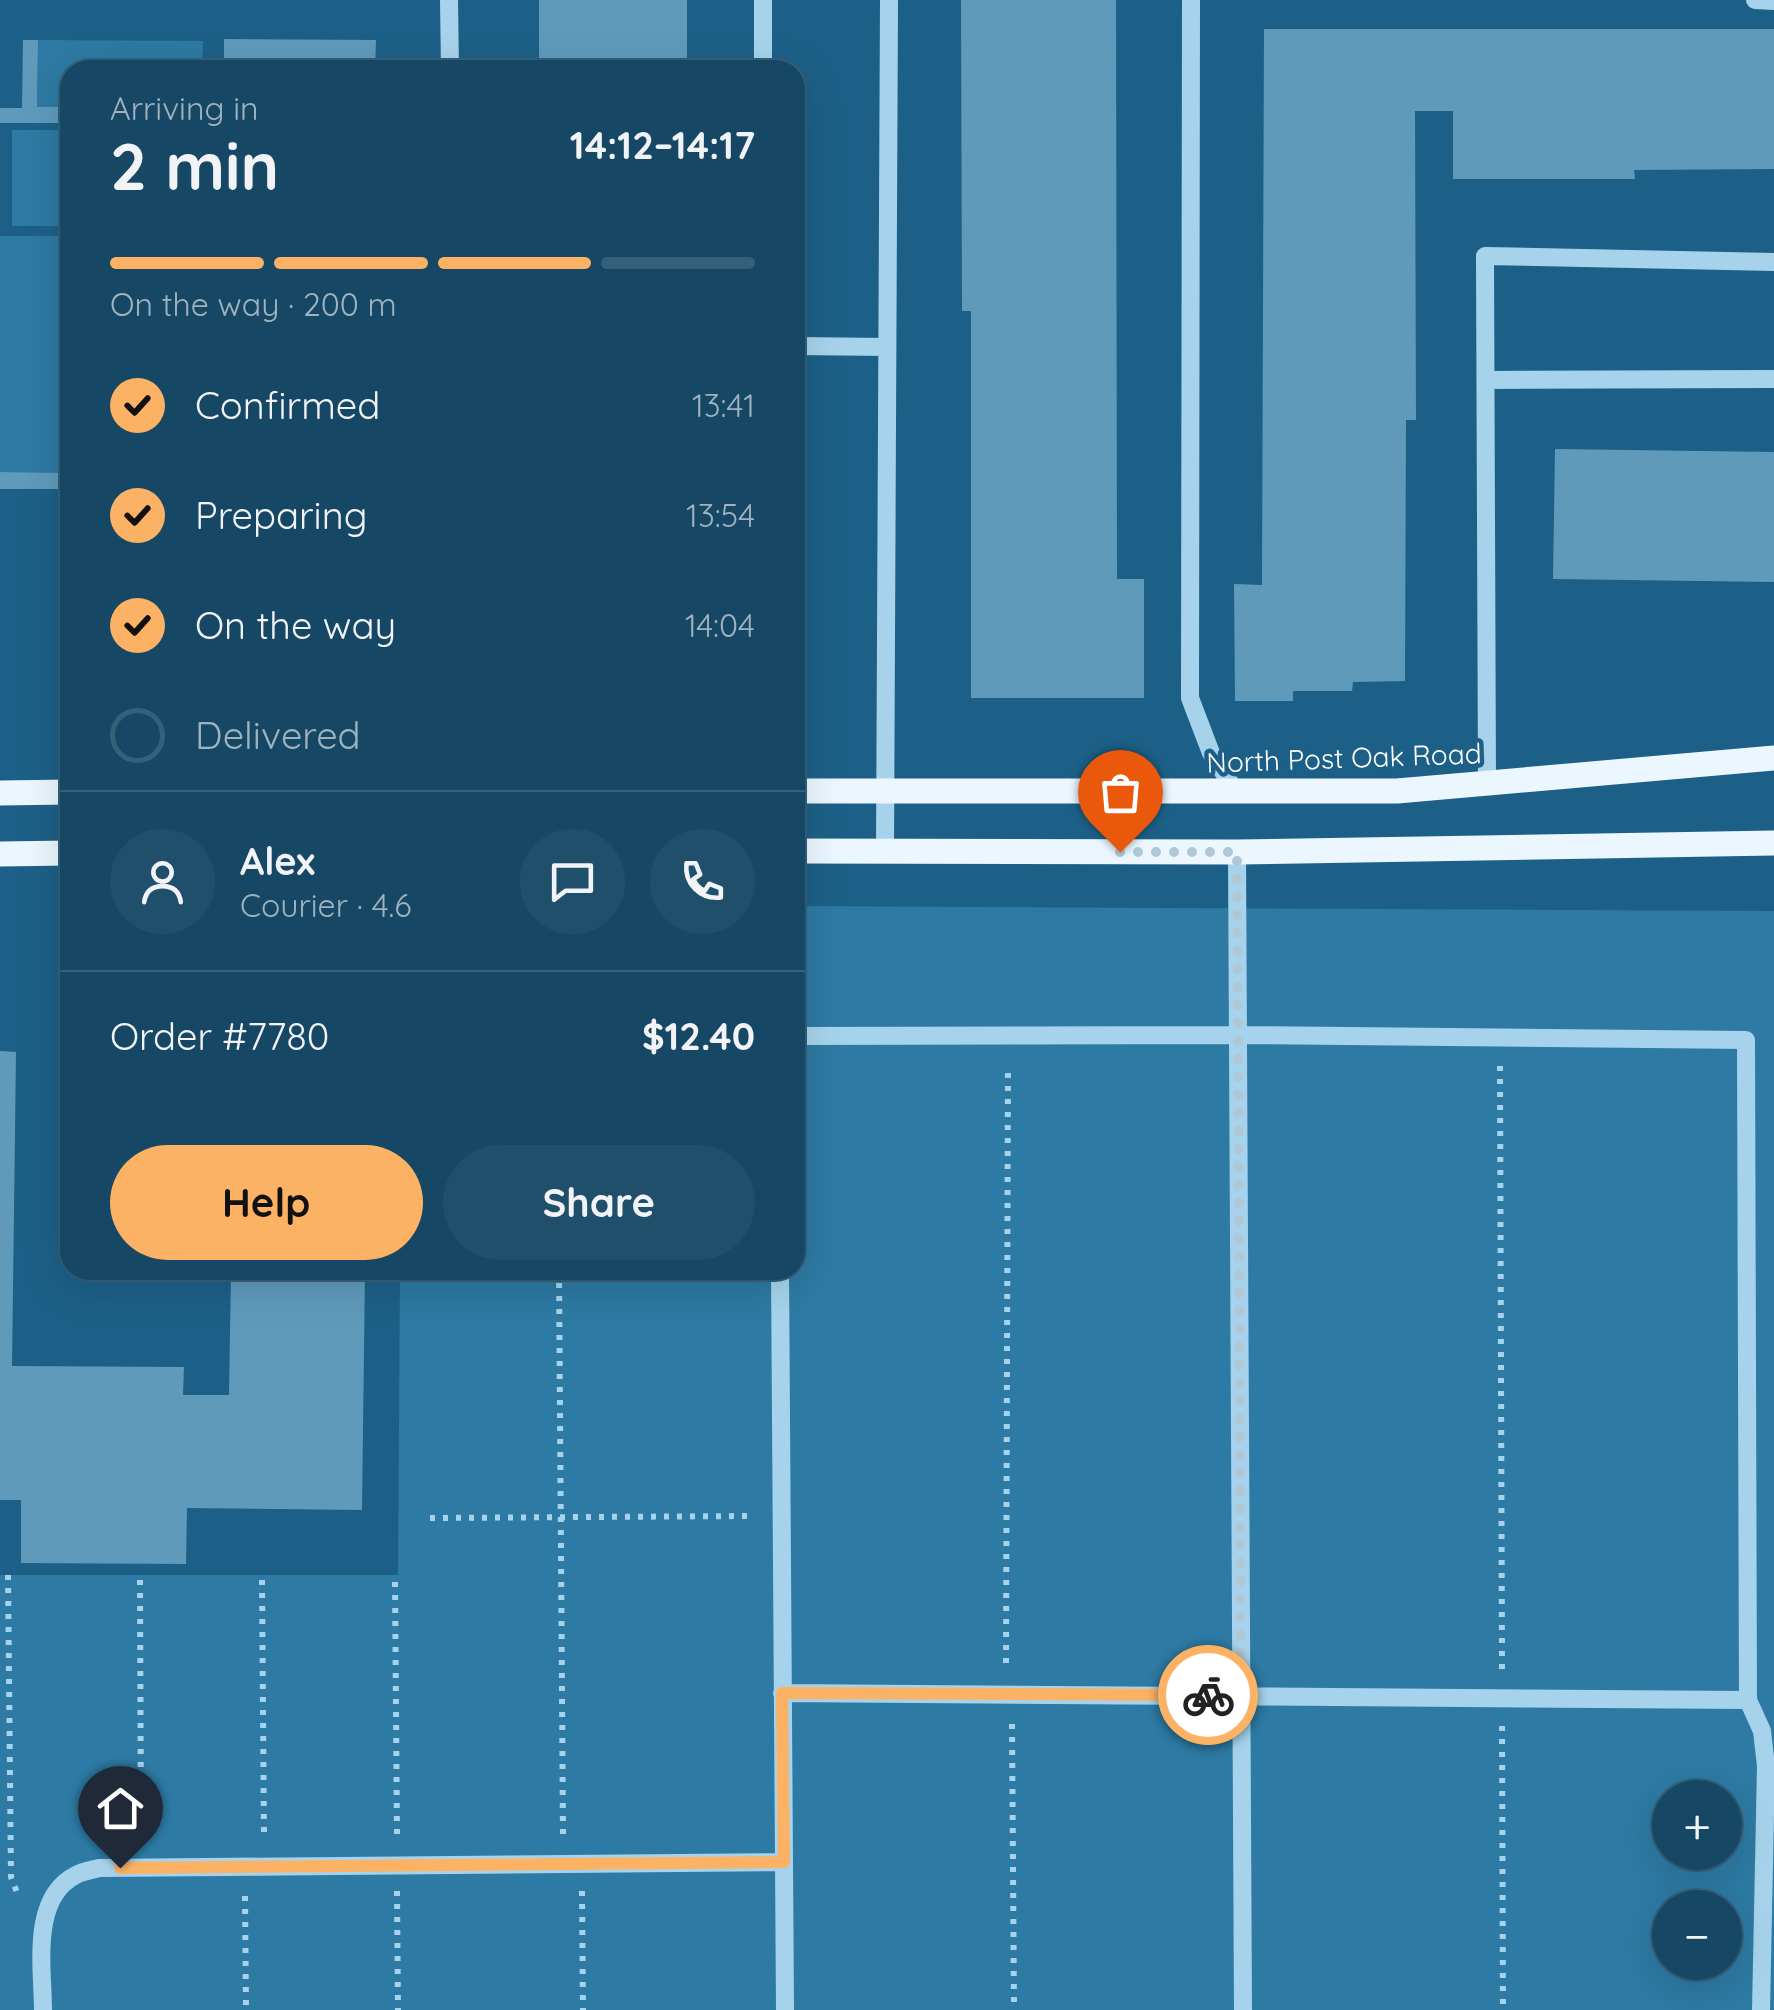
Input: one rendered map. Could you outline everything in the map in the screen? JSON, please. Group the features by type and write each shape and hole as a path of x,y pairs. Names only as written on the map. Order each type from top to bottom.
{"main road":[{"name":"North Post Oak Road","path":"805,790 1397,790 1774,758"},
{"path":"0,793 60,792"},
{"path":"805,851 1237,852 1774,843"},
{"path":"0,854 60,854"}],"lane":[{"path":"449,0 450,60"},
{"path":"763,0 763,60"},
{"path":"885,850 889,0"},
{"path":"1191,0 1190,698 1211,754 1236,792"},
{"path":"1755,0 1774,2"},
{"path":"1486,784 1485,256 1774,262"},
{"path":"805,346 887,347"},
{"path":"1488,380 1774,379"},
{"path":"1237,852 1243,2010"},
{"path":"805,1036 1746,1040 1748,1700 1762,1731 1766,1766 1760,2010"},
{"path":"780,1280 785,2010"},
{"path":"782,1693 1748,1700"},
{"path":"42,2010 44,1918 55,1894 74,1875 99,1868 784,1862"}],"path":[{"path":"1500,1060 1502,1670"},
{"path":"1006,1663 1008,1065"},
{"path":"559,1280 562,1834"},
{"path":"430,1518 755,1516"},
{"path":"8,1575 11,1877 18,1895"},
{"path":"140,1580 142,1837"},
{"path":"262,1580 264,1836"},
{"path":"395,1582 397,1835"},
{"path":"1012,1718 1014,2010"},
{"path":"1502,1722 1504,2010"},
{"path":"0,1830 11,1830"},
{"path":"582,1887 583,2010"},
{"path":"397,1889 398,2010"},
{"path":"245,1890 246,2010"}],"shaded area":[{"path":"38,40 203,41 202,60 60,60 60,107 37,107"},
{"path":"12,130 60,130 60,226 12,226"},
{"path":"0,236 60,236 60,473 0,472"},
{"path":"805,906 1774,911 1774,2010 0,2010 0,1575 398,1575 400,1280 805,1280"}],"building":[{"path":"539,0 687,0 687,60 539,60"},
{"path":"961,0 1116,0 1117,579 1144,579 1144,698 971,698 971,311 962,311"},
{"path":"1264,29 1774,29 1774,169 1634,170 1635,179 1453,179 1453,111 1415,111 1416,420 1406,420 1405,681 1353,682 1352,691 1293,691 1293,701 1235,701 1234,584 1262,585"},
{"path":"224,39 376,40 375,60 224,60"},
{"path":"23,40 38,40 37,107 60,107 60,123 0,123 0,108 22,108"},
{"path":"1555,449 1774,452 1774,582 1553,579"},
{"path":"0,472 60,473 60,489 0,489"},
{"path":"0,1051 16,1052 12,1366 184,1367 183,1395 229,1395 231,1280 365,1280 362,1510 187,1508 186,1564 21,1563 21,1500 0,1500"}],"way so far":[{"path":"1120,852 1237,852 1241,1695 1208,1695"}],"route":[{"path":"120,1868 784,1862 782,1693 1208,1695"}]}
